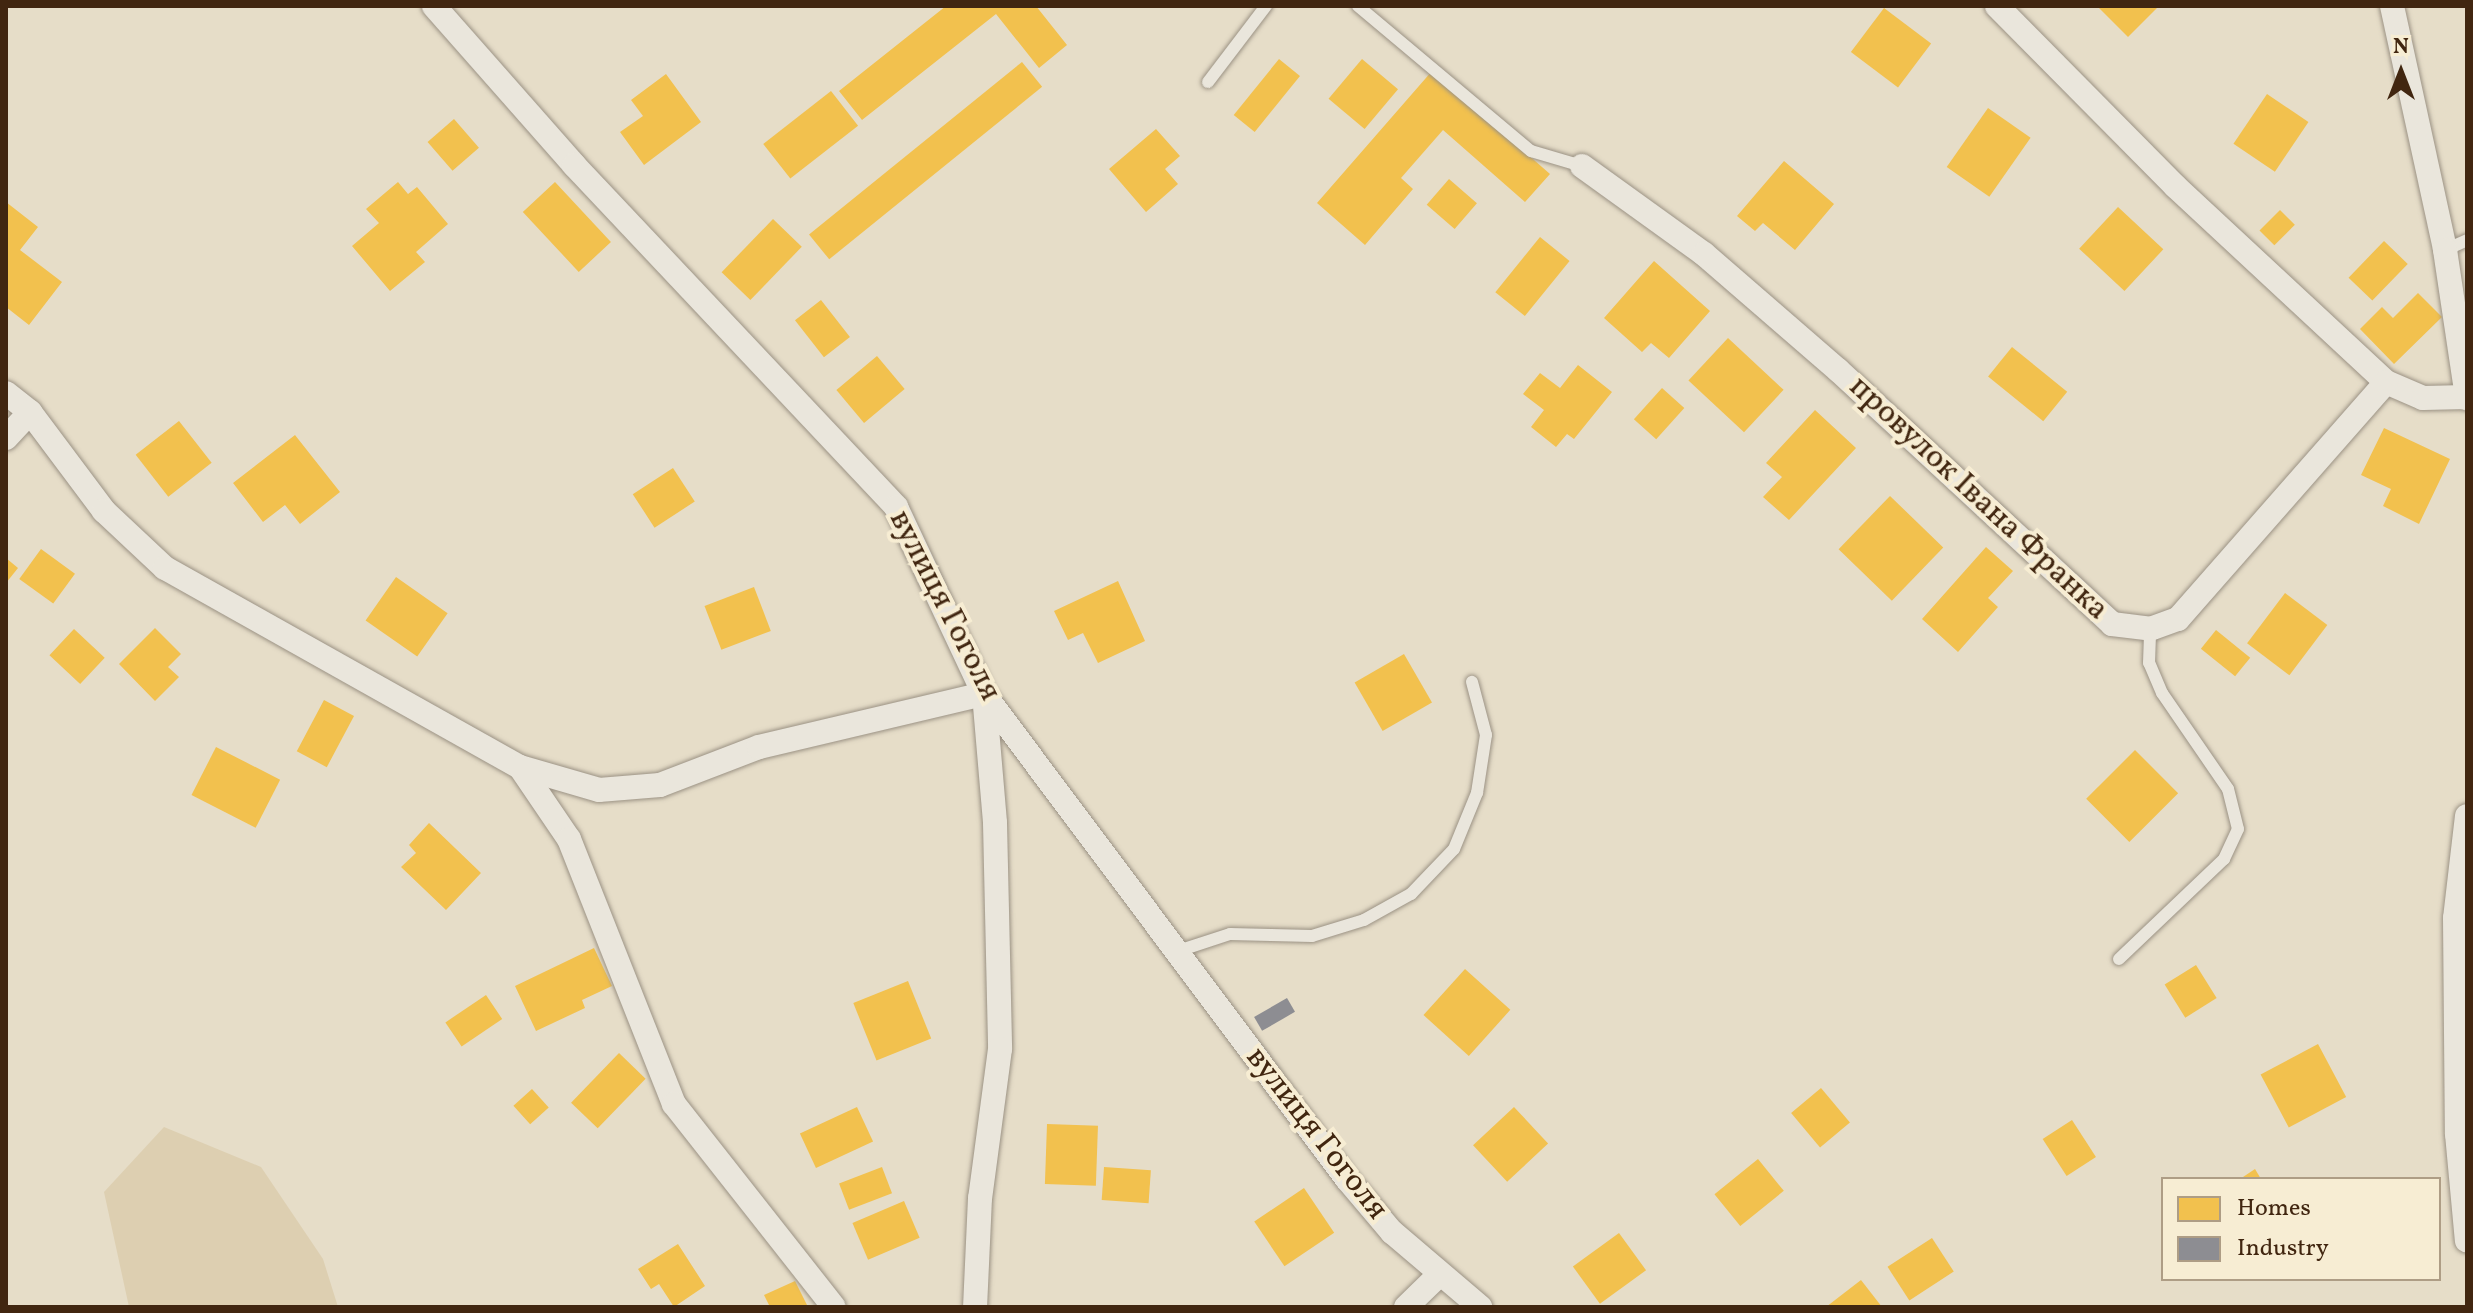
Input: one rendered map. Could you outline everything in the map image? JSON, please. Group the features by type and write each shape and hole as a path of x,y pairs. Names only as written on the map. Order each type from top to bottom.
{"street":[{"name":"вулиця Гоголя","path":"434,6 574,165 896,507 984,694 1347,1179 1392,1232 1480,1307"},
{"path":"1997,6 2175,186 2386,382 2423,398 2467,397 2445,250 2392,6"},
{"name":"провулок Івана Франка","path":"1582,166 1704,254 1815,350 2112,624 2150,629 2178,619 2386,382"},
{"path":"6,393 30,412 104,511 165,568 520,767 599,790 660,785 759,747 984,694 995,823 1000,1049 980,1198 975,1307"},
{"path":"6,438 30,412"},
{"path":"520,767 569,839 674,1104 834,1307"},
{"path":"2467,816 2455,918 2457,1134 2467,1241"},
{"path":"1406,1307 1439,1275"}],"lane":[{"path":"1208,82 1266,6"},
{"path":"1358,6 1531,151 1582,166"},
{"path":"2445,250 2467,240"},
{"path":"2119,959 2224,859 2238,829 2228,789 2162,693 2149,663 2150,629"},
{"path":"1178,951 1230,934 1312,936 1364,920 1411,894 1454,849 1477,793 1486,735 1472,682"}],"shaded area":[{"path":"164,1127 261,1167 323,1259 338,1307 129,1307 104,1192"}],"building: Homes":[{"path":"946,6 1036,6 1067,45 1039,68 996,14 862,120 839,91"},
{"path":"2097,6 2159,6 2128,37"},
{"path":"1884,8 1931,44 1898,87 1851,52"},
{"path":"1279,59 1300,76 1255,132 1234,115"},
{"path":"1362,59 1398,89 1365,129 1329,99"},
{"path":"1022,62 1042,87 829,259 809,234"},
{"path":"1432,71 1550,174 1525,202 1443,130 1401,178 1413,189 1365,245 1317,203"},
{"path":"666,74 701,122 644,165 620,132 643,116 631,100"},
{"path":"831,91 858,126 790,179 763,144"},
{"path":"2267,94 2308,122 2275,172 2233,144"},
{"path":"1988,108 2031,138 1989,197 1947,167"},
{"path":"454,119 479,148 453,171 428,142"},
{"path":"1156,129 1180,156 1165,169 1178,184 1146,212 1109,169"},
{"path":"1784,161 1834,204 1795,250 1763,223 1755,231 1737,216"},
{"path":"1449,179 1477,203 1455,229 1427,205"},
{"path":"398,182 408,194 417,187 448,224 416,252 425,262 390,291 352,246 379,223 366,209"},
{"path":"555,182 611,242 579,272 523,212"},
{"path":"6,202 38,227 20,250 62,282 29,325 6,307"},
{"path":"2118,207 2163,249 2124,291 2079,249"},
{"path":"2280,210 2295,225 2274,245 2259,231"},
{"path":"773,219 802,247 750,300 722,272"},
{"path":"1540,237 1570,261 1525,316 1495,292"},
{"path":"2384,241 2408,264 2372,301 2349,278"},
{"path":"1654,261 1710,311 1669,358 1651,343 1642,352 1604,318"},
{"path":"2418,293 2442,317 2394,364 2360,329 2382,307 2393,318"},
{"path":"821,300 850,337 824,357 795,320"},
{"path":"1728,338 1784,390 1744,432 1688,380"},
{"path":"2012,347 2067,392 2043,421 1988,377"},
{"path":"877,356 905,389 864,423 836,390"},
{"path":"1578,365 1612,392 1574,439 1567,434 1556,447 1531,427 1544,410 1523,394 1540,373 1560,388"},
{"path":"1662,388 1684,408 1656,439 1634,419"},
{"path":"1815,410 1856,448 1789,520 1763,497 1782,477 1766,463"},
{"path":"179,421 212,463 168,497 136,455"},
{"path":"2384,428 2450,459 2419,524 2383,506 2391,489 2361,475"},
{"path":"295,435 340,492 300,524 285,505 263,522 233,483"},
{"path":"673,468 695,502 655,528 633,494"},
{"path":"1890,496 1943,547 1892,601 1839,549"},
{"path":"1986,547 2013,571 1988,598 1998,607 1958,652 1922,619"},
{"path":"41,549 75,574 53,604 19,579"},
{"path":"6,558 18,568 6,583"},
{"path":"396,577 448,613 417,657 366,620"},
{"path":"1118,581 1145,641 1098,663 1083,633 1068,640 1054,611"},
{"path":"754,587 771,631 721,650 705,606"},
{"path":"2285,593 2327,625 2289,675 2247,643"},
{"path":"155,628 181,654 168,667 179,677 155,701 119,664"},
{"path":"74,629 105,658 80,684 49,655"},
{"path":"2216,630 2250,658 2235,676 2201,649"},
{"path":"1404,654 1432,702 1383,731 1355,682"},
{"path":"324,700 354,716 327,767 297,751"},
{"path":"216,747 280,780 256,828 191,795"},
{"path":"2135,750 2178,793 2129,842 2086,799"},
{"path":"429,823 481,873 446,910 401,867 416,853 409,845"},
{"path":"594,948 612,986 582,1000 585,1008 536,1031 515,986"},
{"path":"2196,965 2217,998 2185,1018 2165,985"},
{"path":"1465,969 1510,1010 1469,1056 1424,1015"},
{"path":"908,981 931,1038 877,1061 853,1003"},
{"path":"486,995 502,1019 462,1046 445,1022"},
{"path":"2318,1044 2346,1097 2289,1127 2261,1075"},
{"path":"619,1053 646,1079 598,1128 571,1103"},
{"path":"1821,1088 1850,1122 1820,1148 1791,1113"},
{"path":"532,1089 549,1108 530,1124 513,1106"},
{"path":"857,1107 873,1141 816,1168 800,1134"},
{"path":"1514,1107 1548,1144 1507,1182 1473,1145"},
{"path":"2072,1120 2096,1157 2067,1176 2043,1139"},
{"path":"1047,1124 1098,1126 1096,1186 1045,1184"},
{"path":"1758,1159 1784,1191 1740,1226 1714,1194"},
{"path":"882,1167 892,1193 849,1210 839,1183"},
{"path":"1104,1167 1151,1170 1149,1203 1102,1200"},
{"path":"2255,1169 2260,1177 2243,1177"},
{"path":"1304,1188 1334,1233 1284,1266 1254,1222"},
{"path":"904,1201 920,1238 868,1260 852,1223"},
{"path":"1619,1233 1646,1270 1600,1304 1573,1267"},
{"path":"1932,1238 1954,1272 1909,1300 1888,1267"},
{"path":"678,1244 705,1286 674,1307 659,1284 651,1289 638,1269"},
{"path":"1861,1280 1882,1307 1826,1307"},
{"path":"795,1281 808,1307 770,1307 764,1295"}],"building: Industry":[{"path":"1287,998 1295,1012 1262,1031 1254,1017"}]}
